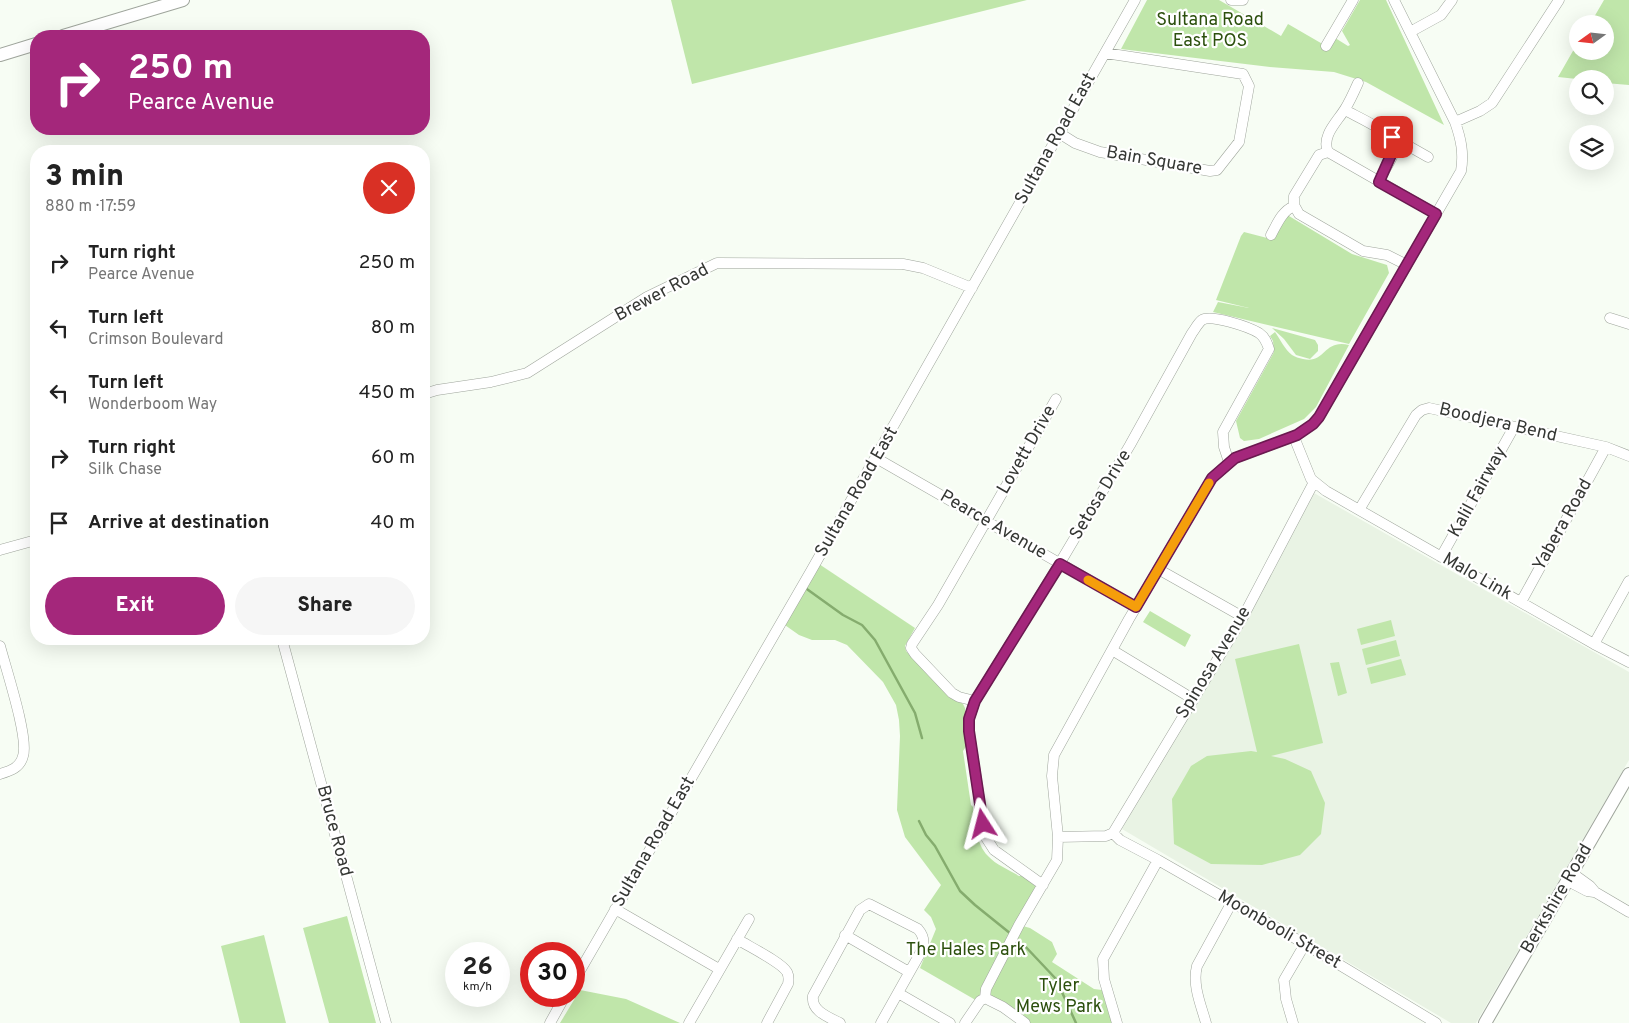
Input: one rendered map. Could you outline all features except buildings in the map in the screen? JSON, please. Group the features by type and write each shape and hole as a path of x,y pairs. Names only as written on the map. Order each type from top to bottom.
{"main road":[{"path":"83,30 183,0"},
{"path":"0,55 30,46"},
{"name":"Berkshire Road","path":"1485,1023 1629,774"}],"street":[{"name":"Sultana Road East","path":"585,962 748,683 1135,0"},
{"path":"1231,0 1243,0"},
{"path":"1326,46 1353,0"},
{"path":"965,1023 984,999 986,989 1057,860 1058,838 1052,785 1052,766 1060,744 1158,568 1212,478 1232,460 1295,436 1313,424 1319,417 1461,170 1463,154 1455,122 1394,0"},
{"path":"1410,32 1441,16 1452,0"},
{"path":"1455,122 1480,111 1492,103 1560,0"},
{"name":"Bain Square","path":"1058,133 1075,144 1100,152 1210,171 1217,170 1239,142 1249,86 1243,74 1105,53"},
{"path":"1328,152 1326,138 1345,110 1358,83"},
{"path":"1345,110 1386,133 1394,140 1395,146 1379,182"},
{"path":"1395,146 1405,144 1428,157"},
{"path":"1407,265 1387,255 1363,251 1299,214 1294,206 1294,196 1316,158 1322,153 1328,152 1436,214"},
{"path":"1271,235 1282,215 1294,206"},
{"name":"Brewer Road","path":"430,393 491,382 527,373 647,297 717,263 903,264 923,268 972,288"},
{"name":"Setosa Drive","path":"1043,884 994,850 985,836 969,731 969,719 975,701 1060,564 1130,445 1192,333 1201,320 1208,318 1231,322 1259,333 1266,339 1269,349 1227,422 1226,439 1232,460"},
{"path":"1610,318 1629,324"},
{"name":"Lovett Drive","path":"975,701 952,693 911,648 913,641 938,605 1056,399"},
{"name":"Boodjera Bend","path":"1359,510 1416,415 1422,410 1429,408 1606,447 1629,456"},
{"name":"Kalil Fairway","path":"1441,557 1514,426"},
{"path":"1295,436 1303,450 1305,462 1311,479 1314,482"},
{"name":"Yabera Road","path":"1521,602 1606,447"},
{"name":"Pearce Avenue","path":"876,458 1136,607"},
{"name":"Malo Link","path":"1314,482 1326,491 1441,557 1629,662"},
{"name":"Spinosa Avenue","path":"1116,836 1193,699 1243,617 1314,482"},
{"path":"0,550 30,542"},
{"path":"1158,568 1243,617"},
{"path":"1594,644 1629,581"},
{"name":"Bruce Road","path":"284,645 386,1023"},
{"path":"0,646 24,740 23,757 13,770 0,774"},
{"path":"1112,650 1193,699"},
{"path":"1058,838 1116,836"},
{"name":"Moonbooli Street","path":"1116,836 1305,944 1436,1023"},
{"path":"1117,1023 1104,979 1103,958 1158,860"},
{"path":"1570,877 1590,886 1594,892 1629,912"},
{"path":"1206,1023 1195,984 1195,973 1232,902"},
{"path":"840,1023 815,1008 812,1000 845,935 860,910 869,904 918,929 923,934 924,941 922,950 881,1023"},
{"path":"615,909 719,969"},
{"path":"690,1023 749,919"},
{"path":"845,935 909,972"},
{"path":"737,939 778,964 786,970 789,977 788,984 767,1023"},
{"path":"1293,1023 1286,999 1284,980 1305,944"},
{"path":"898,993 950,1023"},
{"path":"984,999 1003,1007 1025,1023"},
{"path":"550,1023 559,1007"}],"shaded area":[{"path":"1314,493 1629,672 1629,760 1476,1023 1451,1023 1122,829"}],"green space":[{"path":"671,0 1027,0 692,84"},
{"name":"Sultana Road East POS","path":"1147,0 1219,0 1281,36 1288,24 1326,46 1332,36 1348,46 1350,45 1342,31 1360,0 1386,0 1444,125 1366,82 1334,72 1270,67 1121,49"},
{"path":"1604,0 1629,0 1629,85 1614,84 1614,70 1569,70 1569,78 1558,77 1569,58 1569,60 1614,60 1614,15 1595,15"},
{"path":"1284,213 1352,254 1387,265 1389,273 1349,344 1213,312 1218,302 1249,308 1216,300 1244,232 1271,239"},
{"path":"1272,328 1315,340 1318,345 1318,351 1310,359 1296,355 1284,339"},
{"path":"1275,332 1289,353 1303,359 1311,360 1316,358 1334,345 1349,345 1316,407 1304,419 1259,439 1244,441 1240,438 1236,421 1274,352 1273,341 1270,336"},
{"path":"816,562 915,628 905,646 906,651 947,694 963,704 965,708 967,745 963,751 971,805 981,846 995,862 1019,876 1023,876 1040,890 1019,925 1030,928 1052,942 1057,954 1052,962 1094,989 1102,990 1112,1023 1025,1023 1003,1007 979,1002 920,968 936,929 931,917 924,910 941,885 905,837 897,810 900,736 896,705 883,682 847,645 835,640 812,640 799,635 782,623"},
{"path":"1150,611 1191,635 1185,647 1143,622"},
{"path":"1391,620 1395,636 1361,645 1357,629"},
{"path":"1396,640 1400,656 1366,665 1362,649"},
{"path":"1299,644 1323,743 1271,756 1285,759 1311,771 1325,803 1321,834 1300,855 1262,865 1211,864 1174,844 1172,799 1191,766 1207,756 1257,752 1235,659"},
{"path":"1401,659 1406,675 1371,684 1367,668"},
{"path":"1339,662 1347,693 1338,696 1330,663"},
{"path":"347,916 376,1023 329,1023 303,928"},
{"path":"264,935 286,1023 240,1023 221,946"},
{"path":"585,991 626,999 680,1023 560,1023 570,1007 585,1007"}],"waterway":[{"path":"804,587 843,615 862,625 875,640 915,713 922,738"},
{"path":"919,821 960,891 1011,934"},
{"path":"1023,944 1056,979 1076,1023"}],"slow traffic":[{"path":"1088,580 1136,607 1209,483"}],"route":[{"path":"983,824 969,731 969,719 975,701 1060,564 1136,607 1212,478 1219,470 1235,458 1297,435 1313,424 1319,417 1436,214 1379,182 1395,146 1392,137"}],"park label":[{"name":"The Hales Park","path":"966,950"},
{"name":"Tyler Mews Park","path":"1059,996"}]}
